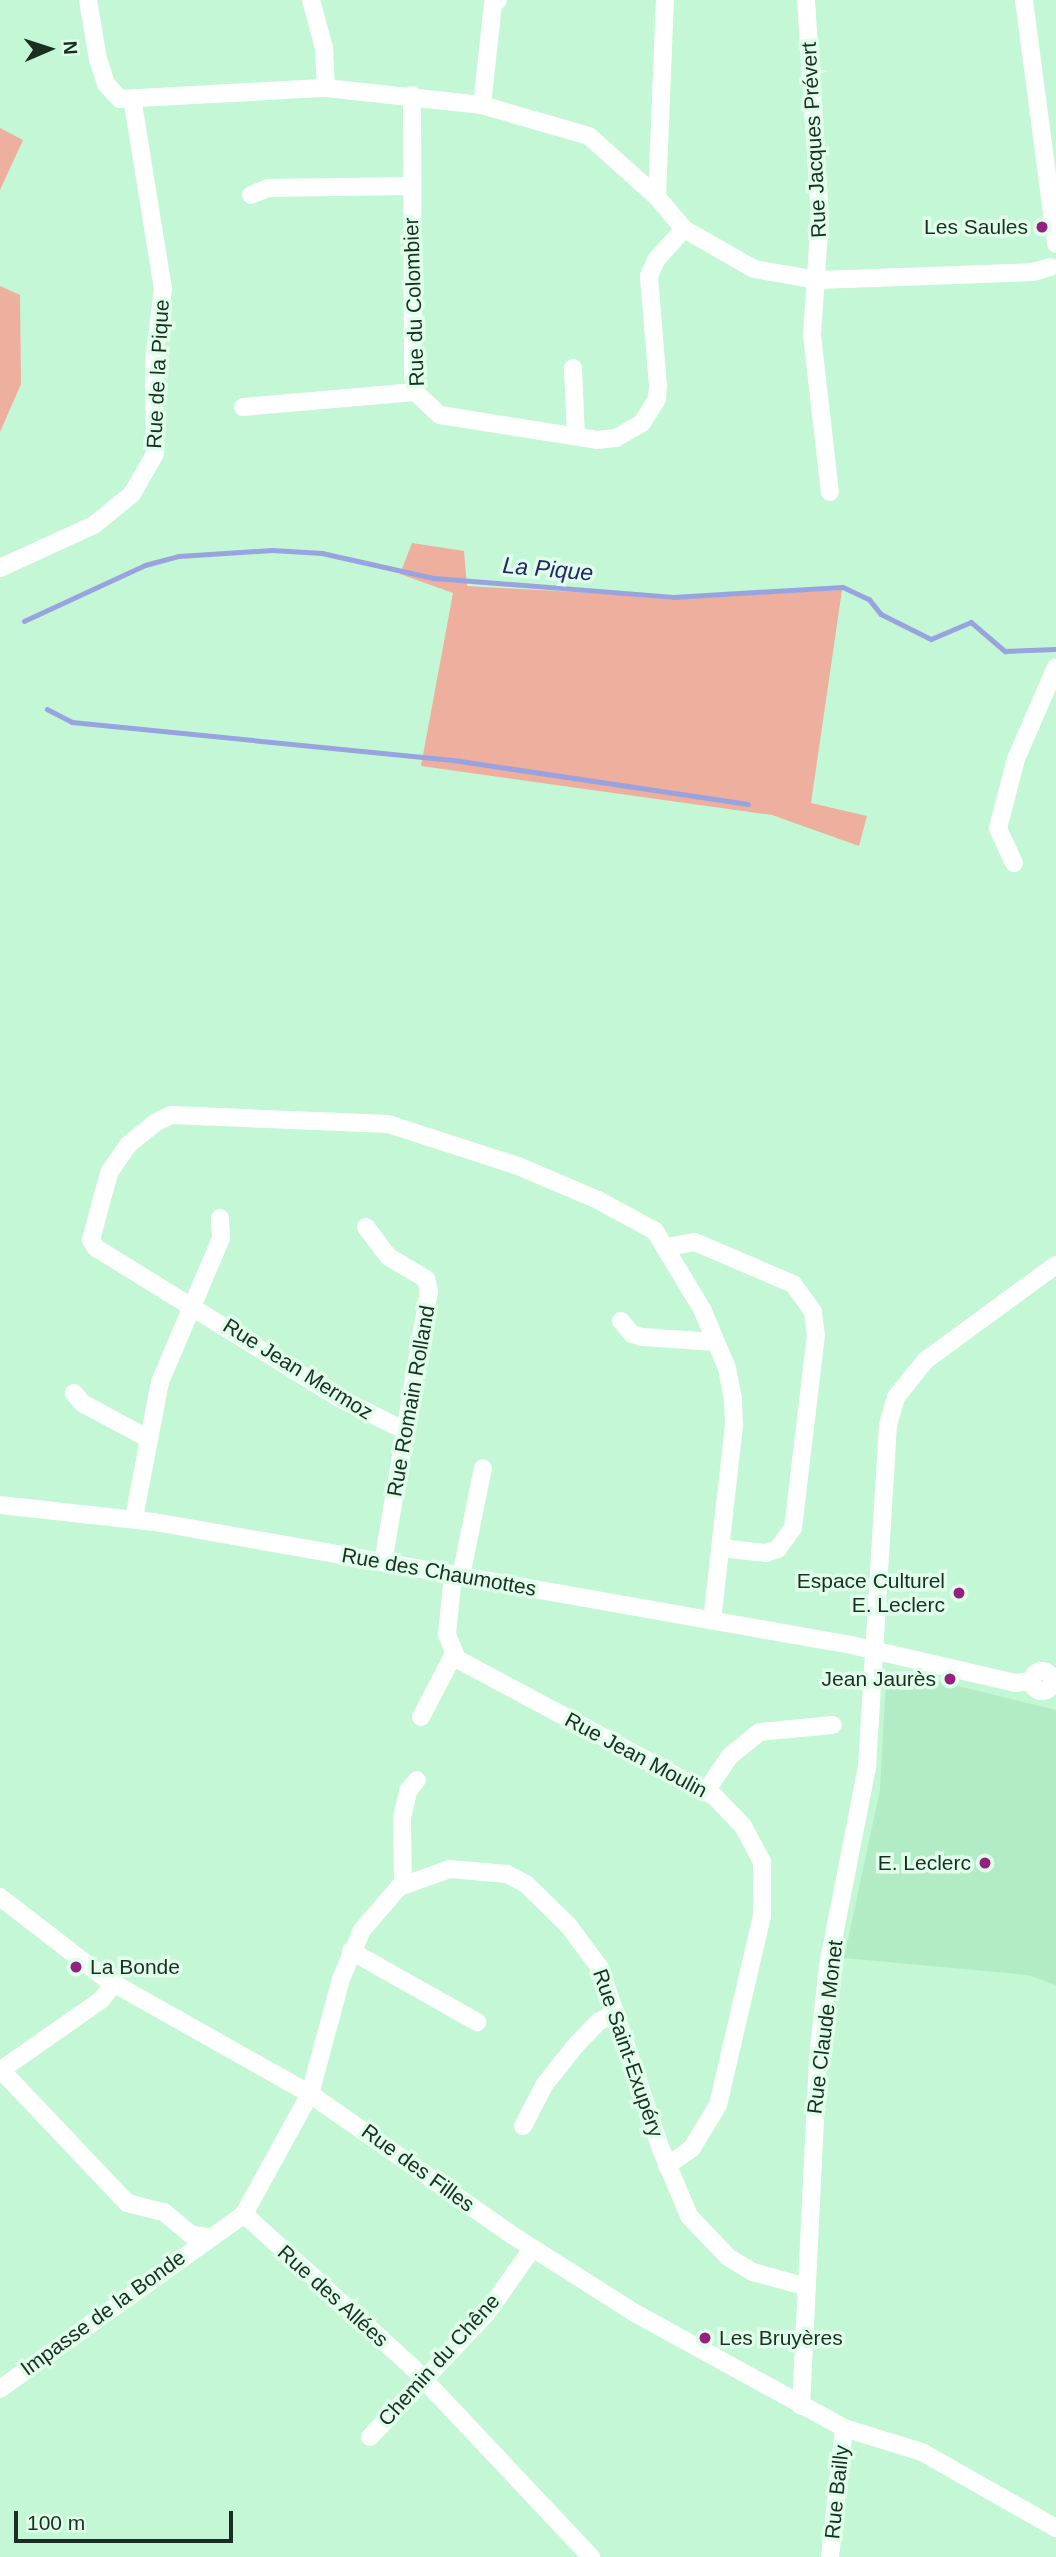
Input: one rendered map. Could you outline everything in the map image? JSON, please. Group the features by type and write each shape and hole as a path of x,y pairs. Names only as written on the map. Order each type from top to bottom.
{"street":[{"path":"88,0 106,84 120,99 326,88 412,95 482,105 589,136 657,197 684,229 754,269 818,280 1053,270 1048,259 1056,246 1024,0"},
{"path":"311,0 324,48 326,88"},
{"path":"482,105 493,4 498,0"},
{"path":"657,197 665,0"},
{"name":"Rue Jacques Prévert","path":"806,0 820,217 818,280 812,335 830,492"},
{"name":"Rue du Colombier","path":"412,95 415,392 430,409 453,419 576,436 615,438 649,414 658,386 649,276 656,260 684,229"},
{"name":"Rue de la Pique","path":"0,568 94,525 132,494 155,454 155,361 163,289 132,98"},
{"path":"251,195 268,188 411,186"},
{"path":"573,368 576,436"},
{"path":"243,407 415,392"},
{"path":"1014,863 998,828 1016,759 1056,667"},
{"name":"Rue Jean Mermoz","path":"406,1431 339,1398 191,1305 110,1260 91,1240 119,1154 156,1122 172,1115 388,1124 517,1166 598,1200 655,1231 667,1247"},
{"path":"134,1518 160,1382 221,1238 220,1218"},
{"name":"Rue Romain Rolland","path":"366,1227 389,1257 422,1276 428,1285 383,1562"},
{"path":"712,1621 734,1425 727,1368 667,1247 695,1242 793,1283 813,1312 816,1335 793,1528 778,1549 766,1553 721,1548"},
{"name":"Rue Claude Monet","path":"801,2406 803,2286 828,1966 859,1829 877,1652 883,1465 896,1397 946,1342 1056,1265"},
{"path":"621,1321 632,1334 642,1337 716,1342"},
{"path":"74,1393 82,1403 149,1439"},
{"path":"421,1717 454,1654 447,1634 457,1575 483,1468"},
{"name":"Rue des Chaumottes","path":"0,1505 134,1518 712,1621 877,1652 1002,1681 1048,1677"},
{"name":"Rue Jean Moulin","path":"454,1654 706,1791 733,1813 753,1841 762,1861 764,1894 718,2105 692,2148 667,2166"},
{"path":"706,1791 730,1756 760,1732 833,1725"},
{"path":"403,1885 402,1818 408,1791 417,1780"},
{"name":"Rue Saint-Exupéry","path":"244,2214 310,2094 351,1951 384,1901 403,1885 450,1869 507,1874 526,1884 586,1947 600,1968 667,2166 690,2216 728,2257 752,2272 803,2286"},
{"name":"Rue des Filles","path":"0,1897 114,1984 310,2094 532,2249 635,2313 844,2428 922,2452 1056,2528"},
{"path":"351,1951 477,2022"},
{"path":"114,1984 100,2000 0,2070 127,2203 164,2212 190,2234 207,2237"},
{"path":"523,2126 533,2102 576,2045 616,2013"},
{"name":"Impasse de la Bonde","path":"0,2389 207,2237 244,2214"},
{"name":"Rue des Allées","path":"244,2214 423,2378 592,2557"},
{"name":"Chemin du Chêne","path":"370,2437 486,2314 532,2249"},
{"name":"Rue Bailly","path":"830,2557 844,2428"}],"shaded area":[{"path":"0,128 23,140 0,190"},
{"path":"0,286 20,295 21,384 0,432"},
{"path":"412,543 464,551 467,586 680,598 842,590 811,803 867,816 859,846 772,815 421,766 453,593 400,574"},
{"path":"901,1672 1056,1710 1056,1985 1028,1975 844,1958 880,1790 886,1681"}],"waterway":[{"name":"La Pique","path":"24,621 145,565 179,556 272,550 322,553 434,578 673,597 843,587 869,599 881,614 931,639 971,622 1005,651 1056,649"},
{"path":"47,709 72,722 460,761 748,804"}],"place":[{"name":"Les Saules","path":"1042,227"},
{"name":"Espace Culturel E. Leclerc","path":"959,1593"},
{"name":"Jean Jaurès","path":"950,1679"},
{"name":"E. Leclerc","path":"985,1863"},
{"name":"La Bonde","path":"76,1967"},
{"name":"Les Bruyères","path":"705,2338"}]}
